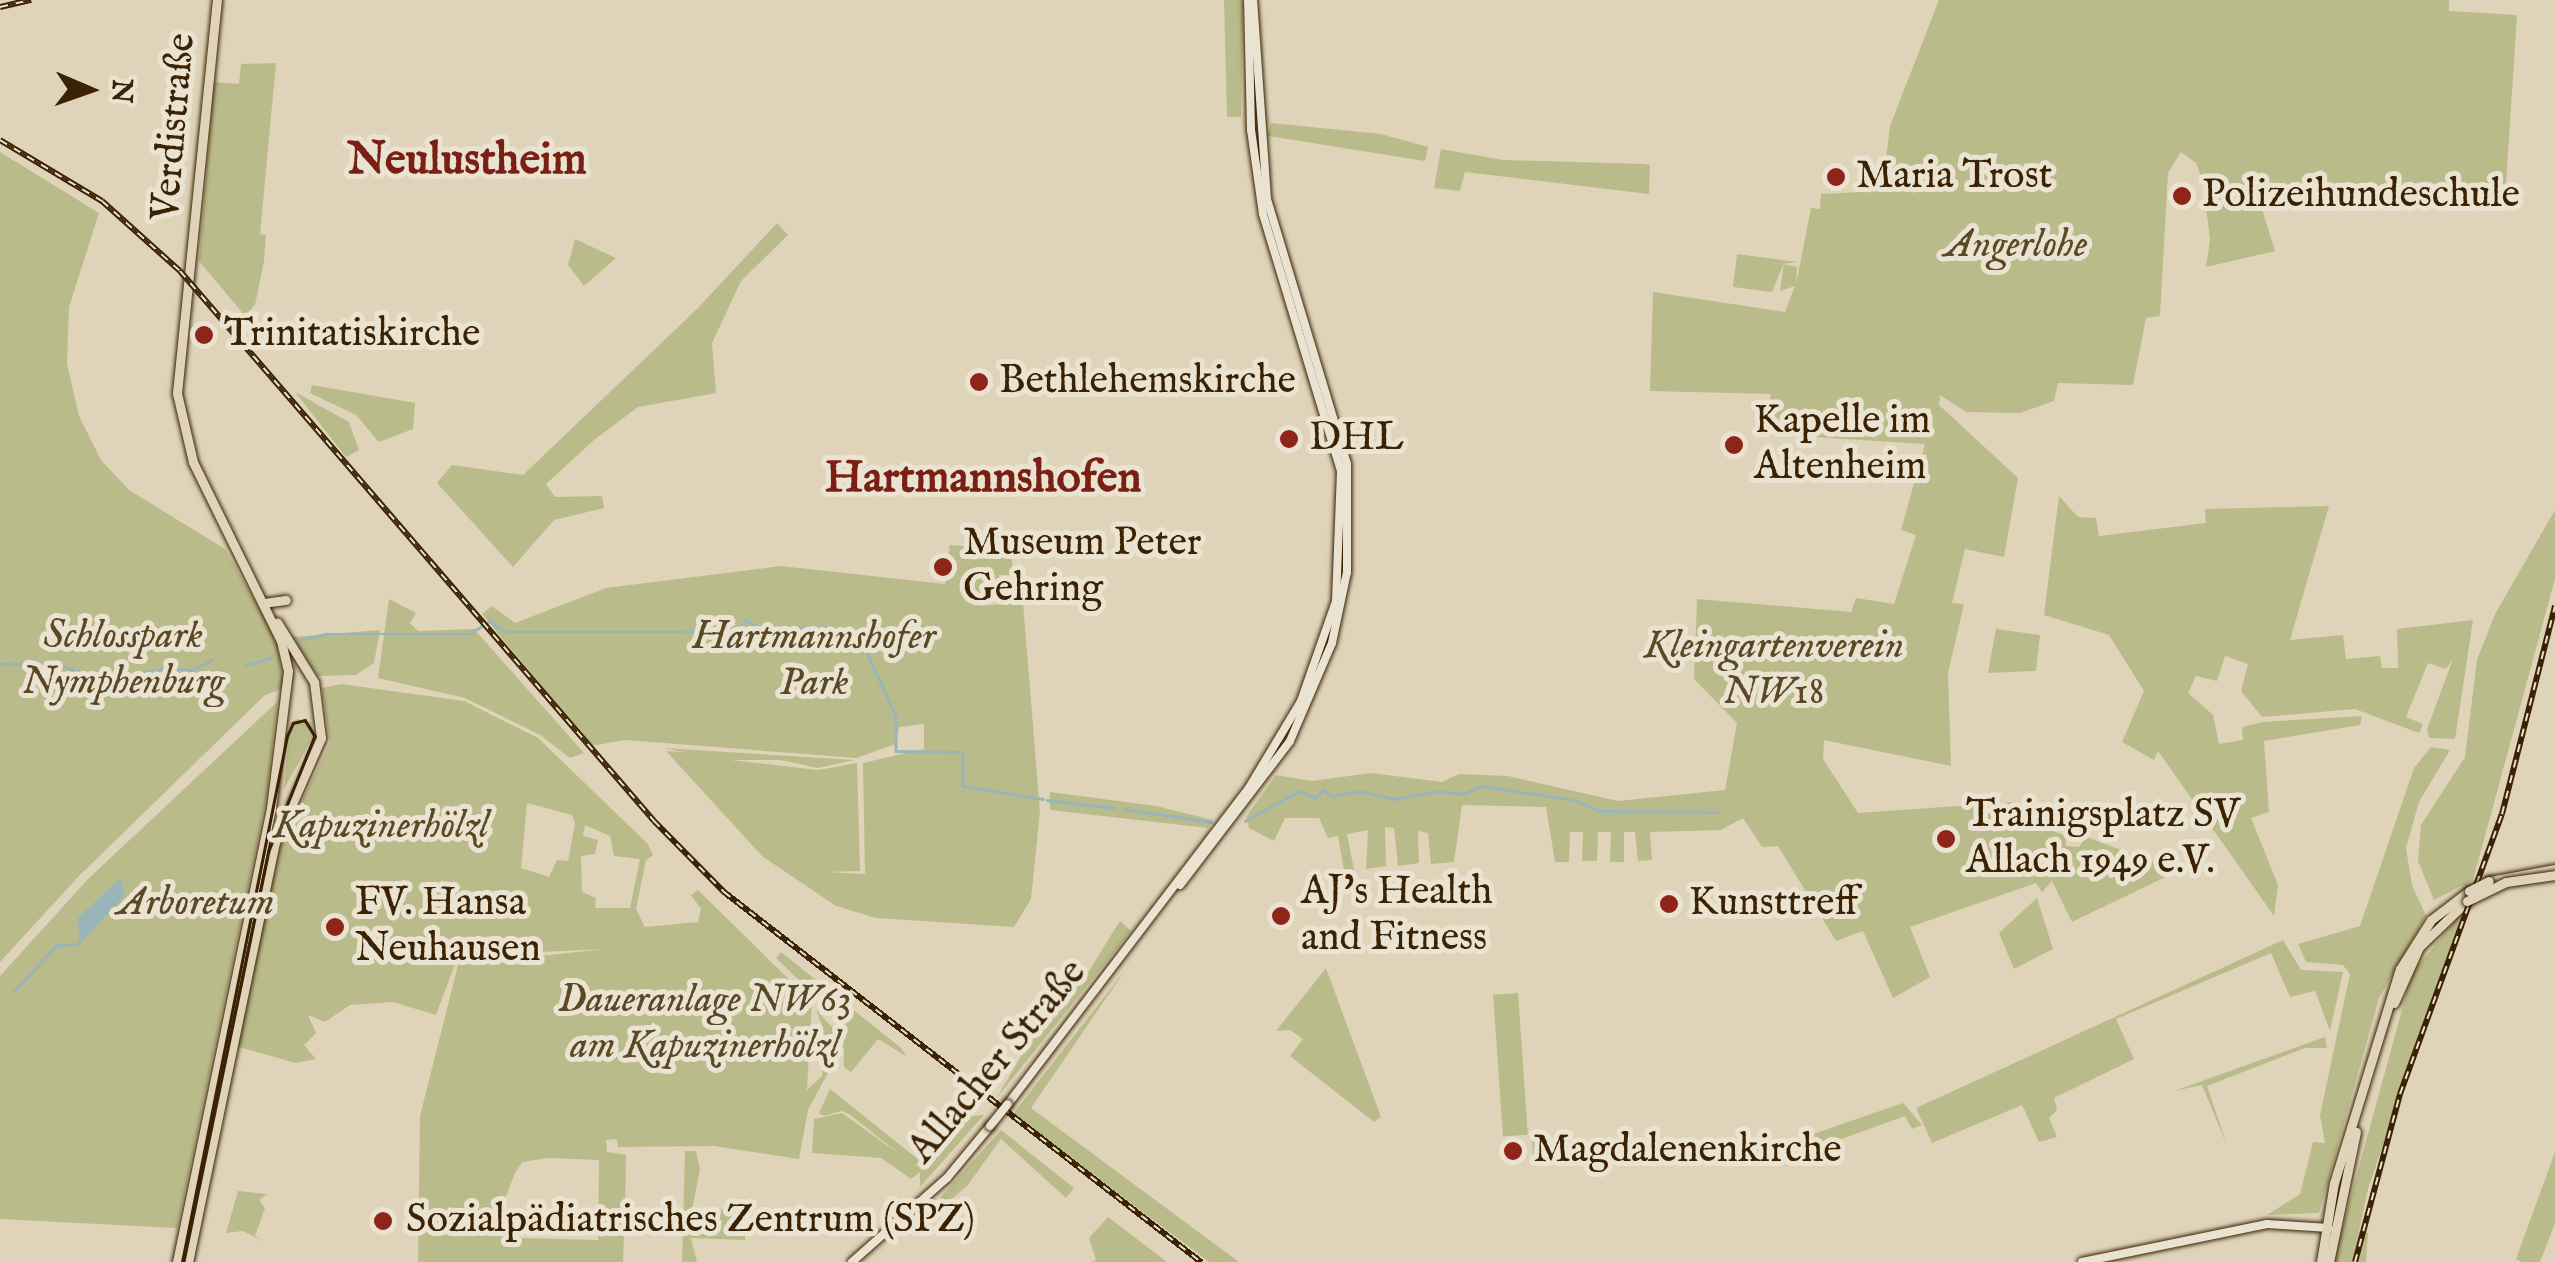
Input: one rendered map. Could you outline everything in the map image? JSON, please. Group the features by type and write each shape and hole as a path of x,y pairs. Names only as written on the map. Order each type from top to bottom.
{"main road":[{"name":"Verdistraße","path":"217,0 192,260 177,354 178,410 193,462 255,591"},
{"name":"Allacher Straße","path":"852,1262 931,1192 1008,1104 1177,888 1272,753 1312,675 1338,590 1345,471 1270,219 1251,0"},
{"path":"188,1262 274,846 321,738 314,682 255,591"},
{"path":"176,1262 274,794 286,692 281,641 255,591"},
{"path":"264,603 286,600"},
{"path":"2321,1262 2398,992 2419,948 2468,896 2506,882 2555,872"},
{"path":"2082,1262 2267,1224 2330,1228"},
{"path":"2329,1262 2330,1228"}],"green space":[{"path":"1224,0 1243,0 1241,117 1227,117"},
{"path":"1939,0 2449,0 2449,11 2517,15 2506,184 2388,196 2316,185 2261,206 2275,251 2206,267 2210,240 2203,182 2196,163 2181,152 2168,173 2160,316 2146,318 2133,385 2058,383 2054,401 2020,413 1966,412 1940,395 1939,405 2018,478 2004,557 1965,549 1952,603 1964,604 1948,673 1951,766 1824,740 1823,759 1858,813 2015,802 2046,829 2065,835 2066,846 2079,847 2086,837 2178,871 2072,922 2052,881 2042,892 2036,883 1910,927 1930,977 1893,998 1863,931 1836,941 1778,846 1762,847 1743,818 1721,830 1650,832 1652,860 1638,861 1635,832 1624,832 1624,862 1610,862 1611,832 1598,832 1597,861 1582,861 1583,832 1570,832 1569,862 1555,862 1546,807 1462,805 1454,862 1431,864 1428,833 1418,831 1419,863 1398,866 1394,828 1385,827 1386,866 1366,869 1368,830 1347,834 1354,870 1344,870 1338,836 1328,838 1319,818 1285,818 1274,841 1249,828 1246,817 1276,775 1312,781 1371,773 1442,782 1459,774 1508,776 1618,801 1725,790 1737,723 1694,679 1697,599 1851,612 1856,598 1894,604 1916,535 1901,530 1925,444 1764,434 1771,394 1650,391 1653,292 1785,312 1795,286 1780,291 1784,263 1772,292 1733,287 1737,254 1797,262 1784,264 1797,267 1796,285 1811,208 1820,209 1821,194 1882,191 1890,126"},
{"path":"276,63 260,234 266,235 264,261 255,305 245,316 199,261 214,82 239,84 241,64"},
{"path":"1271,123 1381,134 1428,147 1425,161 1268,136"},
{"path":"1441,149 1503,160 1650,165 1649,194 1465,172 1460,191 1434,188"},
{"name":"Schlosspark Nymphenburg","path":"0,152 99,213 69,307 67,364 79,416 101,460 129,490 225,549 276,637 283,680 282,689 265,695 79,876 0,962"},
{"path":"777,223 788,235 741,281 712,343 716,393 638,407 594,440 546,484 555,497 602,496 604,508 554,520 513,567 437,483 452,465 523,475 698,308"},
{"path":"575,239 616,258 584,286 568,265"},
{"path":"312,385 415,403 413,429 379,442 356,415 310,393"},
{"path":"295,392 349,422 359,450 346,457"},
{"path":"2059,496 2078,517 2096,518 2099,536 2206,523 2205,509 2329,506 2290,640 2343,635 2346,659 2380,656 2382,668 2398,668 2397,629 2473,620 2455,739 2429,738 2427,729 2453,659 2446,669 2428,663 2406,717 2423,724 2419,733 2355,709 2262,717 2241,691 2248,664 2225,656 2217,681 2196,676 2188,693 2213,715 2219,744 2243,740 2242,727 2263,722 2362,716 2360,725 2264,741 2269,812 2251,818 2278,885 2274,916 2158,751 2154,760 2122,742 2144,691 2109,635 2044,615"},
{"path":"2555,510 2555,579 2473,880 2434,900 2418,861 2421,825 2465,757 2477,660 2495,614"},
{"name":"Hartmannshofer Park","path":"950,545 1011,550 1013,575 999,575 1000,597 978,606 1023,602 1040,812 1031,899 1014,927 876,918 836,906 762,856 666,751 684,752 663,748 854,760 818,768 780,760 731,760 818,770 857,763 860,871 826,872 865,874 863,763 924,749 924,724 899,727 896,744 856,758 625,740 591,746 482,614 492,606 515,623 606,588 781,566 945,584"},
{"path":"389,599 416,613 410,623 418,631 474,629 584,753 570,758 540,735 465,698 378,678"},
{"path":"1996,629 2040,635 2036,671 1988,673"},
{"path":"380,630 374,663 356,675 318,676 293,637"},
{"path":"341,684 464,701 538,738 648,844 653,855 646,860 636,909 645,927 698,922 701,909 691,895 698,890 812,1002 807,1090 822,1076 824,1031 816,1010 833,1028 837,1056 808,1110 799,1159 714,1146 618,1147 617,1139 606,1140 607,1152 626,1155 625,1214 640,1217 623,1222 640,1228 624,1233 623,1262 418,1262 420,1116 458,965 605,949 458,956 436,1015 393,1002 350,1005 325,1022 308,1015 316,1033 304,1045 316,1059 296,1063 235,1046 281,844 330,743 322,688","holes":["527,803 572,815 575,823 568,861 557,860 549,877 521,868","585,825 610,836 614,856 640,859 630,908 595,908 596,898 582,892 581,856 595,854 598,840 583,836","548,1158 599,1160 598,1240 521,1238 519,1220 515,1235 502,1235 503,1204 522,1162"]},
{"name":"Arboretum","path":"277,702 267,794 177,1228 0,1219 0,976 88,879"},
{"path":"297,719 311,722 314,735 284,789 290,723"},
{"path":"2431,747 2450,750 2419,802 2406,848 2412,885 2426,916 2379,998 2319,1213 2267,1215 2300,1194 2313,1142 2325,1143 2320,1115 2350,974 2343,965 2306,962 2298,944 2360,926 2414,768"},
{"path":"1050,792 1156,806 1213,820 1208,828 1050,810"},
{"path":"2037,898 2053,949 2014,969 1999,933"},
{"path":"2463,911 2368,1189 2359,1231 2368,1233 2366,1262 2333,1262 2412,973"},
{"path":"1120,921 1131,931 996,1099 1027,1046 1085,977"},
{"path":"2283,940 2301,970 2343,972 2330,1031 2315,991 2290,997 2271,953 2116,1019 2134,1059 2054,1098 2057,1110 2049,1118 2057,1137 2039,1142 2022,1105 1932,1143 1916,1108"},
{"path":"781,952 906,1056 878,1039 851,1072 844,1067 843,1036 829,1009 776,958"},
{"path":"1326,968 1381,1117 1374,1122 1290,1056 1303,1039 1290,1030 1276,1031"},
{"path":"1126,969 1031,1108 1239,1262 1209,1262 1013,1114"},
{"path":"1518,993 1528,1135 1503,1136 1493,995"},
{"path":"2325,1037 2327,1048 2305,1048 2207,1086 2228,1148 2202,1085 2174,1091"},
{"path":"830,1089 919,1160 916,1166 927,1164 964,1117 984,1115 920,1187 920,1172 911,1179 881,1158 812,1153 814,1119 842,1113 902,1156 849,1114 841,1111 824,1116 819,1113"},
{"path":"1903,1103 1922,1125 1912,1129 1905,1116 1803,1153 1753,1159 1634,1156 1635,1143 1787,1143"},
{"path":"1001,1130 1074,1188 1066,1198 1001,1139 967,1186 943,1206 938,1200"},
{"path":"1532,1141 1627,1142 1626,1158 1533,1154"},
{"path":"685,1151 696,1151 700,1170 692,1209 746,1210 745,1240 691,1238 697,1262 682,1262"},
{"path":"2555,1152 2555,1223 2540,1262 2521,1262 2516,1259"},
{"path":"238,1191 267,1194 259,1200 265,1208 255,1236 267,1243 243,1231 226,1233"},
{"path":"1108,1217 1167,1262 1091,1262 1096,1260 1089,1238"}],"water":[{"path":"120,878 125,895 79,945 78,918"}],"waterway":[{"path":"300,640 326,634 469,634 490,621 506,632 681,632 739,628 746,620 763,629 826,627 853,634 867,652 896,716 896,751 963,752 963,786 1043,799"},
{"path":"246,665 271,658"},
{"path":"0,664 60,665 106,680 167,668 192,670 212,660"},
{"path":"1245,821 1299,791 1315,798 1324,790 1332,796 1359,791 1394,799 1438,791 1463,794 1482,786 1574,800 1599,811 1717,812"},
{"path":"1047,800 1115,808"},
{"path":"1124,809 1211,822"},
{"path":"14,991 57,945 78,944"}],"tram line":[{"path":"182,1262 287,736 293,723 305,720 315,736 269,851 184,1262"}],"railway":[{"path":"0,7 31,0"},
{"path":"0,140 102,201 180,271 654,821 724,892 1201,1262"},
{"path":"2355,1262 2400,1094 2502,814 2555,606"}],"place":[{"name":"Maria Trost","path":"1836,177"},
{"name":"Polizeihundeschule","path":"2182,196"},
{"name":"Trinitatiskirche","path":"204,335"},
{"name":"Bethlehemskirche","path":"979,382"},
{"name":"DHL","path":"1289,439"},
{"name":"Kapelle im Altenheim","path":"1734,445"},
{"name":"Museum Peter Gehring","path":"943,567"},
{"name":"Trainigsplatz SV Allach 1949 e.V.","path":"1946,839"},
{"name":"Kunsttreff","path":"1669,904"},
{"name":"AJ's Health and Fitness","path":"1281,916"},
{"name":"FV. Hansa Neuhausen","path":"335,927"},
{"name":"Magdalenenkirche","path":"1513,1151"},
{"name":"Sozialpädiatrisches Zentrum (SPZ)","path":"383,1221"}],"district":[{"name":"Neulustheim","path":"467,161"},
{"name":"Hartmannshofen","path":"983,479"}],"park label":[{"name":"Angerlohe","path":"2016,246"},
{"name":"Kleingartenverein NW18","path":"1774,670"},
{"name":"Kapuzinerhölzl","path":"381,827"},
{"name":"Daueranlage NW63 am Kapuzinerhölzl","path":"705,1024"}]}
